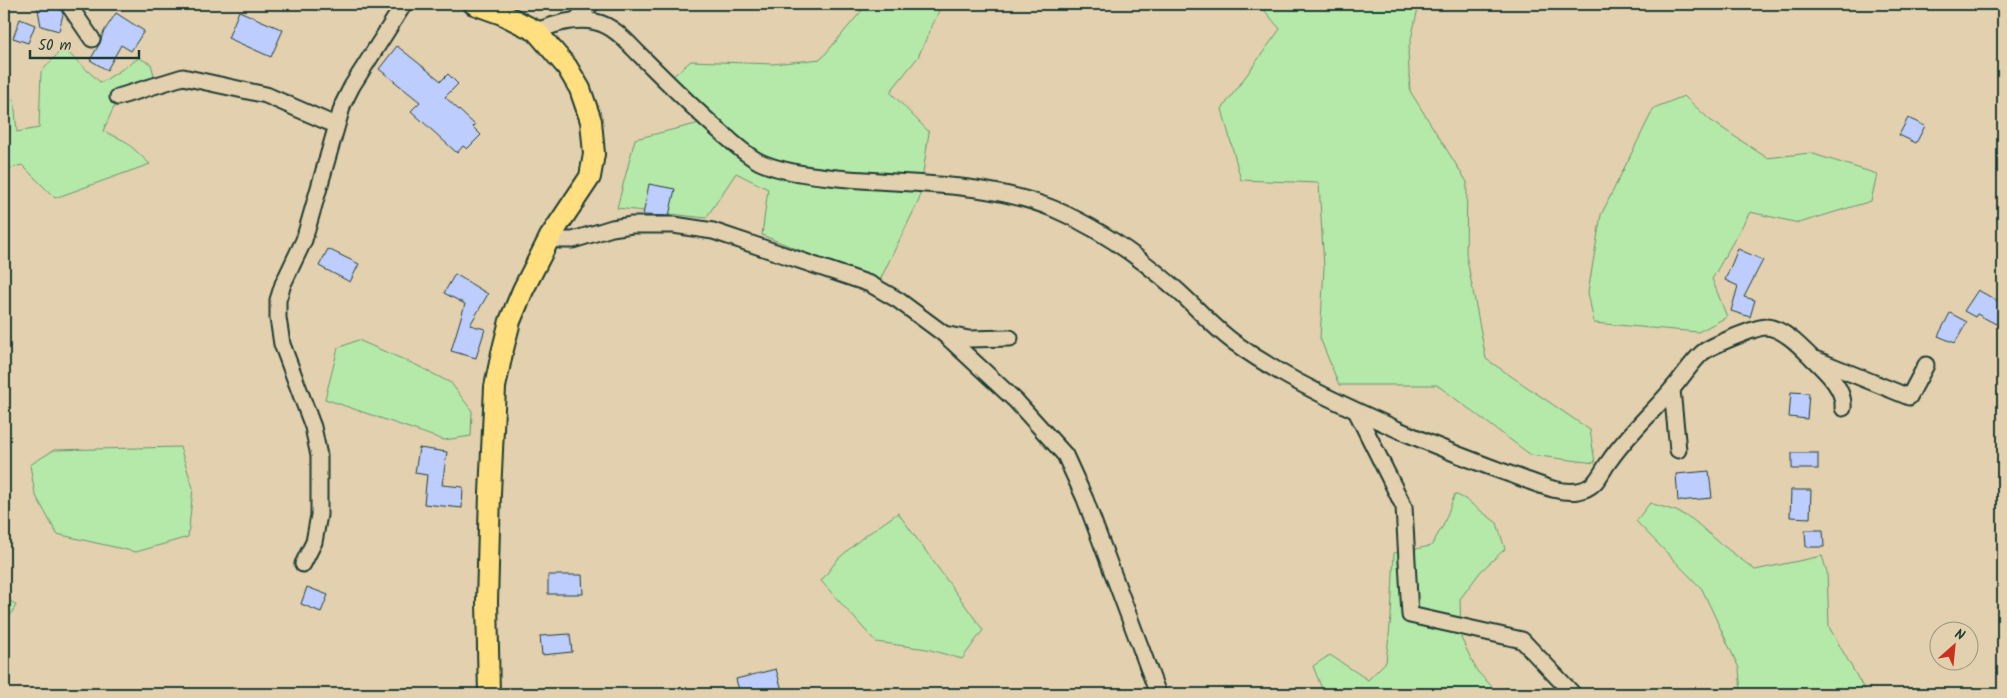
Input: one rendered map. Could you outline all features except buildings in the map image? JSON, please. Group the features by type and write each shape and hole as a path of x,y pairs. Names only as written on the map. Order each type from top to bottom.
{"main road":[{"path":"474,4 502,14 536,31 552,47 580,89 591,122 594,154 590,177 550,237 522,290 510,321 495,387 487,602 489,694"}],"street":[{"path":"68,4 92,39"},
{"path":"303,564 314,542 320,515 319,456 313,427 282,344 278,318 278,300 283,284 304,240 343,104 352,86 404,4"},
{"path":"576,20 591,4"},
{"path":"536,31 553,24 576,20 600,22 616,32 692,108 736,145 758,161 784,171 875,182 938,185 1005,193 1028,199 1088,225 1121,244 1152,269 1231,340 1285,375 1356,411 1460,457 1559,490 1578,491 1595,484 1610,459 1704,351 1764,327 1776,329 1794,341 1812,358 1839,389 1844,399 1843,408"},
{"path":"118,97 183,77 266,95 336,125"},
{"path":"550,237 559,240 573,240 612,228 632,225 674,225 713,231 870,284 898,300 944,334 1016,401 1065,455 1085,499 1158,694"},
{"path":"944,334 970,339 1010,338"},
{"path":"1812,358 1909,397 1926,365"},
{"path":"1672,390 1678,450"},
{"path":"1356,411 1404,507 1410,615 1522,640 1573,694"}],"green space":[{"path":"887,4 942,4 918,57 890,92 929,132 919,200 879,282 762,235 768,189 736,173 706,218 617,208 635,139 716,119 672,77 691,61 773,64 821,59 864,8"},
{"path":"1259,4 1419,4 1408,52 1410,91 1467,182 1466,254 1486,359 1590,430 1595,463 1531,455 1437,385 1339,385 1320,338 1324,268 1319,183 1241,180 1222,109 1280,29"},
{"path":"63,48 101,83 139,58 151,64 154,75 148,97 114,107 103,131 125,141 150,164 55,198 22,165 4,170 4,102 14,99 17,132 39,128 41,72"},
{"path":"1684,96 1710,120 1767,158 1810,153 1877,174 1871,201 1799,223 1750,212 1712,279 1727,317 1698,332 1594,323 1588,292 1601,215 1654,108"},
{"path":"358,340 414,364 451,383 472,411 471,436 444,440 325,399 338,348"},
{"path":"180,447 193,488 188,537 136,552 57,534 35,494 30,465 54,450"},
{"path":"1455,494 1465,499 1497,523 1505,549 1481,571 1460,599 1461,638 1477,671 1499,694 1324,694 1313,666 1330,655 1368,680 1386,662 1391,617 1394,553 1431,546 1443,526"},
{"path":"1650,503 1676,511 1692,519 1755,570 1822,556 1827,572 1829,627 1867,694 1741,694 1739,668 1702,589 1636,521"},
{"path":"898,513 983,630 962,659 927,649 876,642 821,581 838,559 862,538"},
{"path":"4,597 16,605 4,627"}]}
